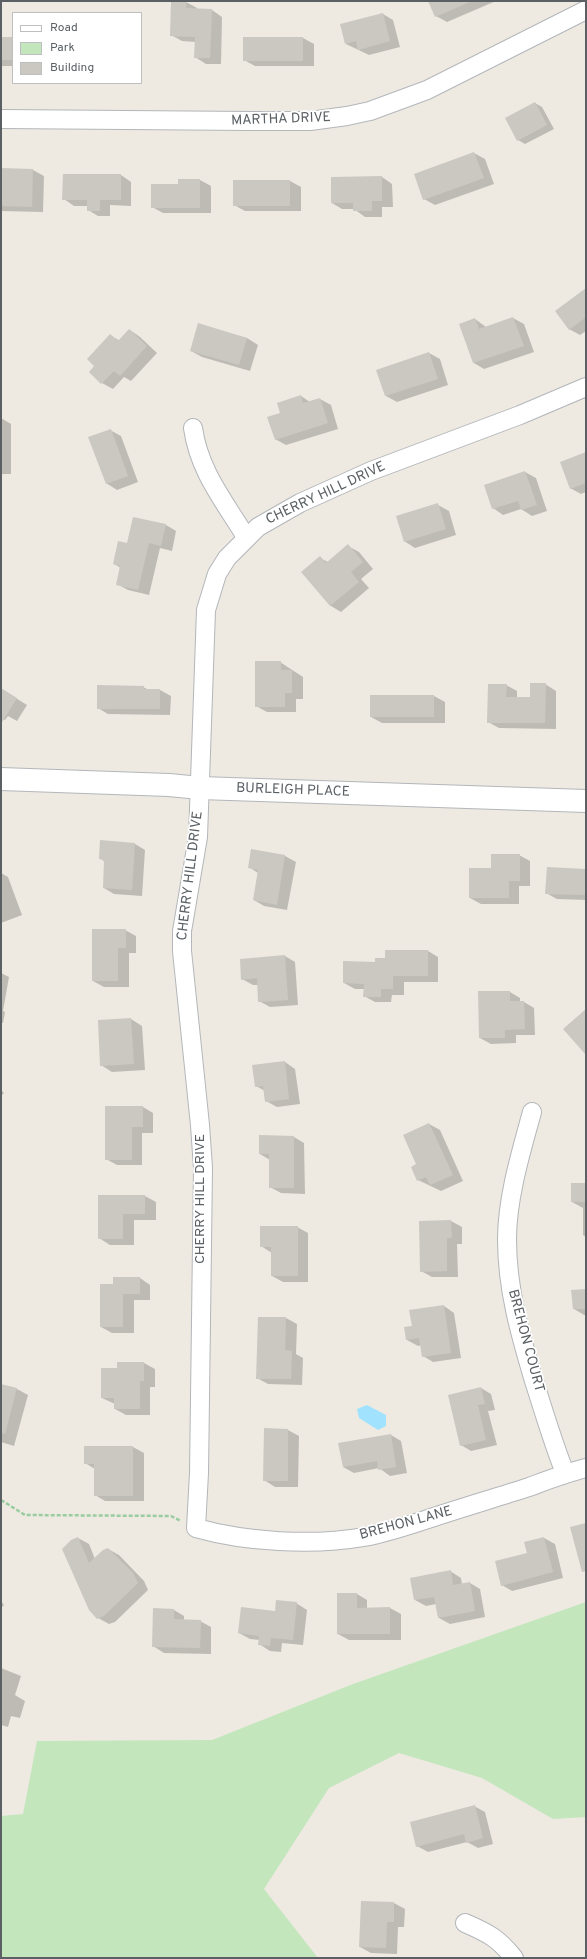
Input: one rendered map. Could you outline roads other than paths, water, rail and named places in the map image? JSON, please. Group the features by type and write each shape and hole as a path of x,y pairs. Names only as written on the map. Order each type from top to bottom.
{"street":[{"name":"MARTHA DRIVE","path":"1,119 250,122 310,121 347,116 370,111 427,90 586,10"},
{"name":"CHERRY HILL DRIVE","path":"196,1528 199,1473 203,1168 182,951 182,931 198,837 206,610 217,574 227,558 246,536 258,527 300,503 371,471 586,387"},
{"path":"193,428 196,448 210,479 246,536"},
{"name":"BURLEIGH PLACE","path":"1,779 169,785 200,788 586,801"},
{"name":"BREHON COURT","path":"532,1112 521,1151 510,1210 507,1238 509,1281 520,1335 553,1443 565,1473"},
{"name":"BREHON LANE","path":"196,1528 215,1533 246,1537 308,1542 364,1537 406,1526 530,1486 565,1473 586,1468"},
{"path":"465,1923 483,1931 502,1943 514,1958"}],"water":[{"path":"367,1405 386,1415 386,1426 378,1430 359,1418 357,1409"}]}
